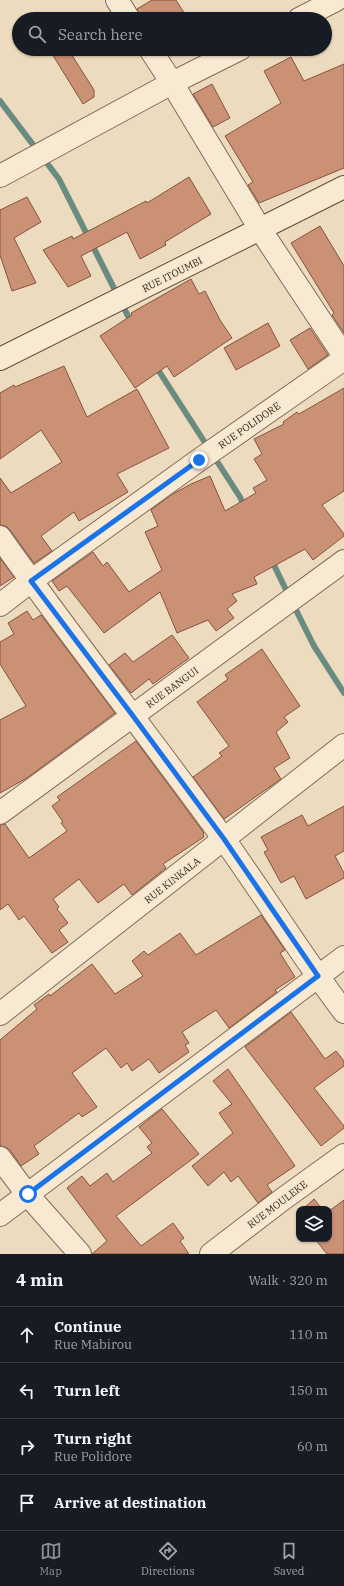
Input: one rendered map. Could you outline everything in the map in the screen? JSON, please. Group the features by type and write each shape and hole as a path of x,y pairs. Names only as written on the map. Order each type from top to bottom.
{"street":[{"path":"117,0 125,12"},
{"path":"313,12 336,0"},
{"path":"155,56 260,229 344,358"},
{"path":"0,176 172,83 226,56"},
{"name":"RUE ITOUMBI","path":"0,359 344,187"},
{"name":"RUE POLIDORE","path":"0,604 199,460 344,358"},
{"path":"0,537 31,581 224,839 344,1012"},
{"name":"RUE BANGUI","path":"0,813 344,561"},
{"name":"RUE KINKALA","path":"0,1014 344,745"},
{"path":"0,1215 344,957"},
{"name":"RUE MOULEKE","path":"211,1254 344,1155"},
{"path":"0,1158 28,1194 80,1254"}],"building":[{"path":"152,0 176,0 184,12 138,12 137,9"},
{"path":"53,56 72,56 94,90 94,97 83,104"},
{"path":"291,57 304,81 344,64 344,168 259,203 248,185 253,182 225,136 281,103 264,71"},
{"path":"212,84 230,118 213,127 193,94"},
{"path":"189,177 211,214 165,242 166,245 140,259 127,232 81,256 91,276 68,287 43,250 72,236 73,239 146,201 147,203"},
{"path":"27,197 41,222 14,238 36,283 12,291 0,255 0,210"},
{"path":"320,226 344,266 344,333 332,315 334,313 291,243"},
{"path":"191,279 199,294 205,291 220,320 232,338 174,377 167,366 135,388 100,336 132,315 131,313"},
{"path":"268,323 280,346 236,370 224,348"},
{"path":"310,328 328,355 308,369 290,340"},
{"path":"64,366 87,417 137,389 169,448 117,474 128,492 79,521 74,512 41,536 52,551 34,563 10,530 6,526 0,525 0,478 11,493 62,462 41,430 0,459 0,393 14,385 15,387"},
{"path":"344,388 344,491 322,505 344,536 313,560 305,549 254,577 257,584 232,594 237,601 227,609 234,618 216,631 208,620 177,633 160,592 104,633 67,586 59,591 52,581 93,552 103,566 107,562 129,592 162,570 145,532 158,526 151,510 171,495 210,476 225,511 256,493 253,488 267,480 254,459 262,454 254,439 284,424 283,422 297,412 299,414"},
{"path":"0,558 14,577 0,586"},
{"path":"27,611 33,620 41,615 115,713 27,778 0,793 0,720 26,706 0,664 0,642 14,634 8,623"},
{"path":"172,635 189,658 153,684 149,679 131,693 109,665 125,653 133,662"},
{"path":"262,649 300,706 284,717 288,722 276,732 290,758 274,768 281,779 224,819 193,777 222,756 219,753 229,746 197,702 228,679 225,675"},
{"path":"136,741 204,833 204,837 163,864 166,868 132,895 124,884 98,903 79,879 53,899 59,907 57,909 68,923 59,930 68,942 52,953 24,916 19,920 8,904 0,910 0,825 5,824 29,858 67,831 61,823 63,822 52,806 60,800 57,797"},
{"path":"344,806 344,851 335,856 344,873 344,878 306,899 294,876 281,883 264,852 268,850 261,837 302,815 308,826"},
{"path":"261,915 285,950 280,953 295,977 275,990 277,992 229,1028 216,1010 182,1032 189,1043 185,1045 189,1052 159,1073 149,1059 132,1071 127,1063 121,1068 106,1048 72,1073 97,1107 82,1117 79,1113 34,1146 39,1154 21,1166 10,1150 0,1146 0,1040 37,1009 34,1005 49,994 50,996 92,964 115,994 143,976 132,961 144,951 148,955 180,933 196,955"},
{"path":"291,1012 325,1059 336,1051 344,1061 344,1066 314,1088 344,1126 344,1128 321,1146 245,1047"},
{"path":"228,1069 295,1166 267,1185 272,1192 258,1203 238,1176 231,1182 224,1172 208,1186 192,1166 233,1133 219,1113 232,1104 213,1081"},
{"path":"162,1109 199,1154 116,1216 141,1246 173,1223 184,1238 180,1241 189,1254 92,1254 107,1241 67,1188 82,1176 90,1186 107,1173 113,1182 152,1153 147,1147 152,1143 139,1127"},
{"path":"314,1199 320,1206 306,1206"},
{"path":"344,1200 344,1254 327,1254 317,1242 332,1242 332,1209"}],"waterway":[{"path":"0,101 59,179 132,324"},
{"path":"155,365 240,497 245,508"},
{"path":"271,559 289,596"},
{"path":"293,604 314,646 344,693"}],"route":[{"path":"28,1194 318,976 224,839 31,581 199,460"}]}
